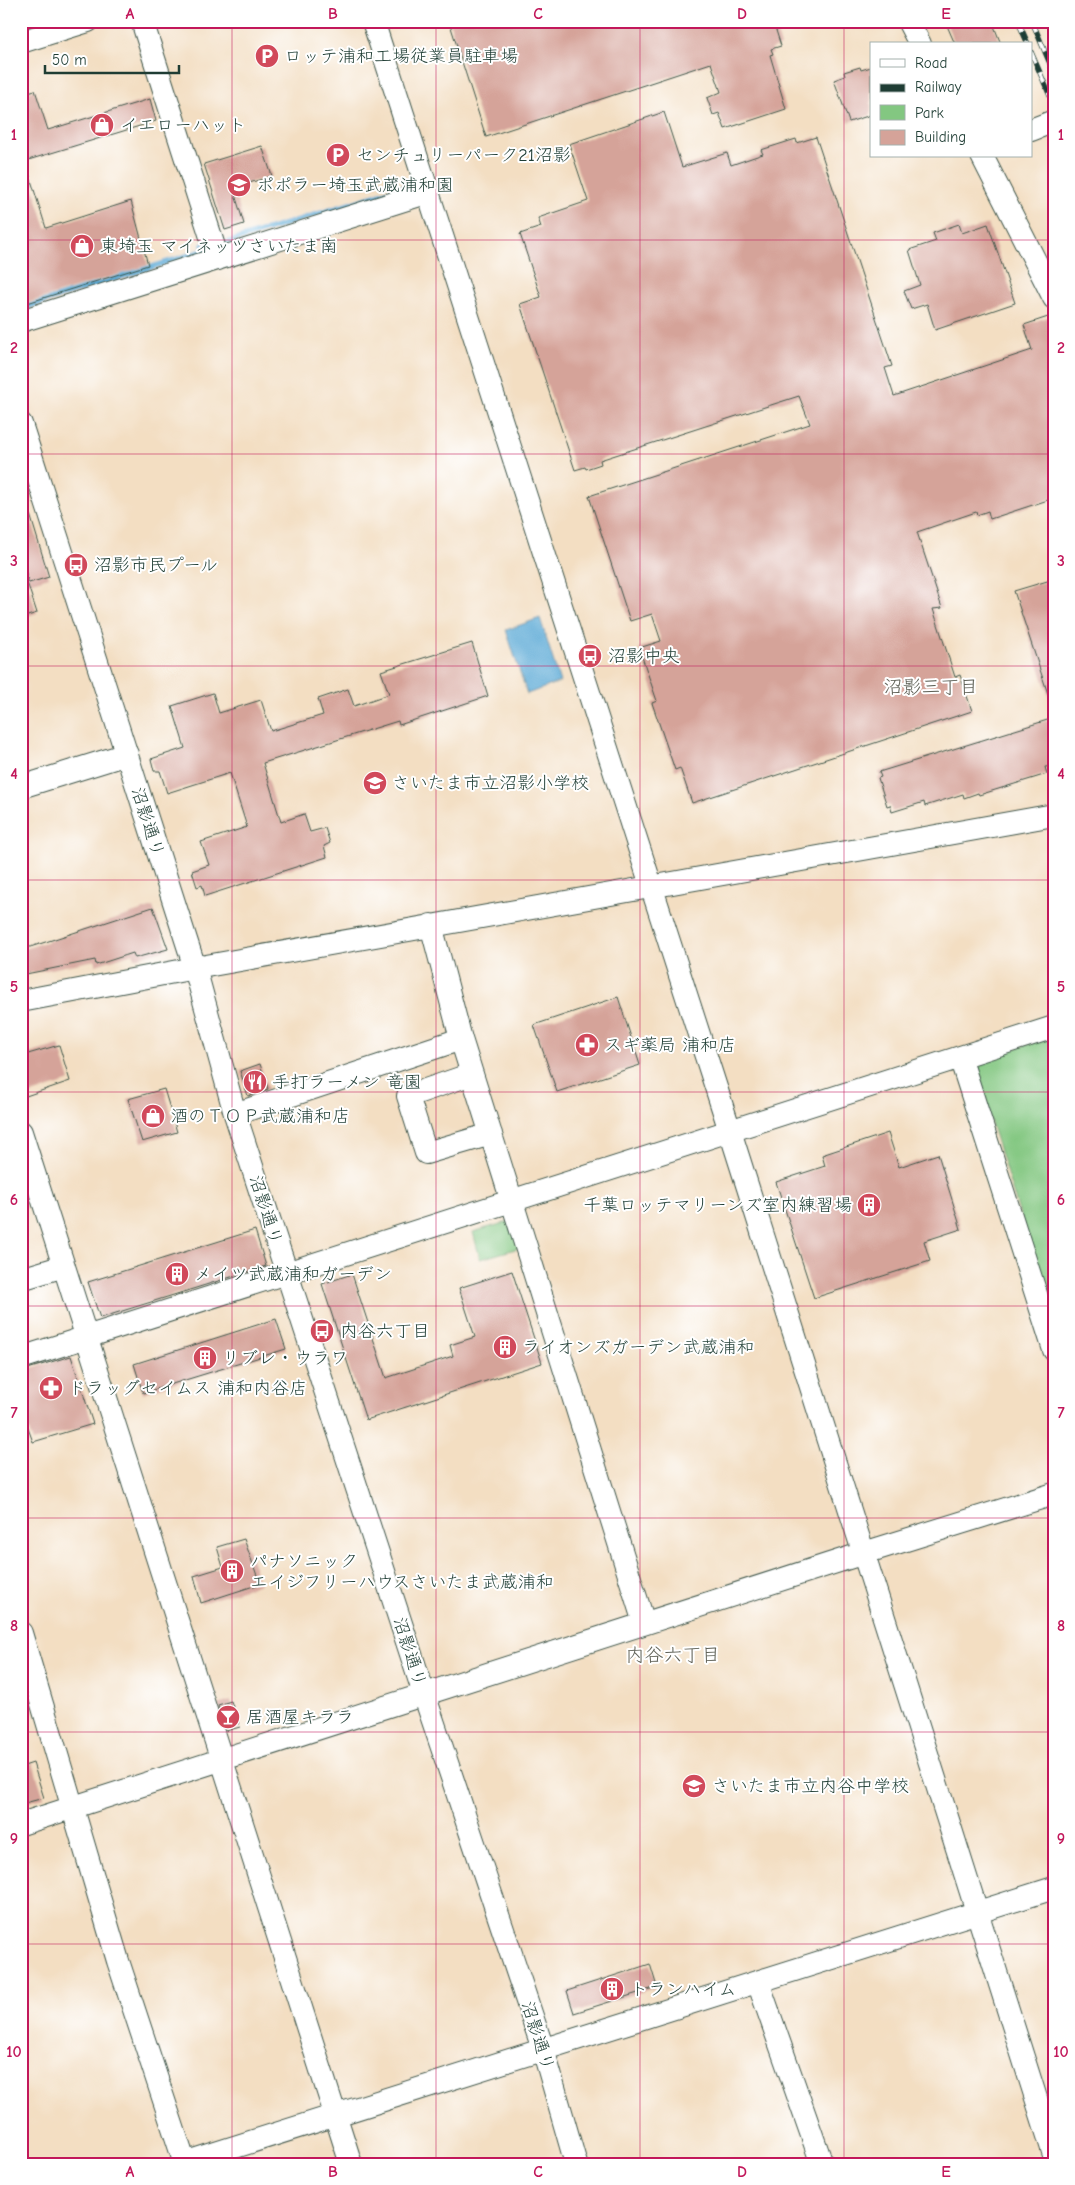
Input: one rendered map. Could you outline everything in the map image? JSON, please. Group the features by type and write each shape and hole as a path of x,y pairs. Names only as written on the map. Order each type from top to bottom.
{"street":[{"path":"21,42 88,21"},
{"path":"142,21 218,259"},
{"path":"373,21 730,1131 1054,2155"},
{"path":"908,21 919,42"},
{"path":"1032,130 1054,121"},
{"path":"983,158 1054,298"},
{"path":"21,321 429,192"},
{"name":"沼影通り","path":"21,424 30,482 127,754 195,968 235,1114 424,1694 543,2050 576,2164"},
{"path":"21,787 127,754"},
{"path":"21,1001 430,925 1054,815"},
{"path":"430,925 461,1039 644,1624"},
{"path":"21,1358 1054,1027"},
{"path":"235,1114 461,1039"},
{"path":"960,1057 1054,1350"},
{"path":"472,1074 408,1096 426,1153 491,1134"},
{"path":"23,1141 351,2164"},
{"path":"21,1279 64,1266"},
{"path":"21,1824 864,1553 1054,1494"},
{"path":"21,1632 118,1961 184,2163 1054,1888"},
{"path":"758,1982 822,2164"}],"green space":[{"path":"1054,1036 1054,1323 973,1066 978,1060"},
{"path":"511,1221 519,1248 480,1259 473,1232"}],"water":[{"path":"540,618 560,682 527,694 506,630"}],"building":[{"path":"449,21 773,21 781,46 771,49 773,54 770,55 786,109 725,129 719,113 713,115 707,98 721,92 711,63 486,137"},
{"path":"945,21 992,21 1000,42 954,42"},
{"path":"860,67 861,70 870,67 870,115 849,122 834,80 845,76 844,72"},
{"name":"東埼玉 マイネッツさいたま南","path":"35,90 48,130 150,99 156,121 25,161 46,228 131,201 148,265 21,305 21,94"},
{"path":"664,112 682,167 727,153 731,165 763,154 761,150 796,139 797,143 816,137 892,366 885,368 894,396 1032,350 1024,325 1051,316 1054,326 1054,498 990,519 988,511 977,515 976,512 917,532 942,608 933,609 955,677 960,675 972,711 692,803 680,768 675,770 652,703 657,701 639,648 661,641 652,614 630,621 589,496 810,424 799,396 600,460 601,464 586,469 585,467 575,470 520,304 541,297 520,234 541,227 538,218 588,201 569,144"},
{"path":"262,146 272,176 233,188 244,224 225,230 204,164"},
{"path":"959,224 962,233 988,224 1015,303 935,330 927,304 911,309 904,291 920,285 909,250 936,241 933,233"},
{"path":"21,501 26,501 49,577 29,583 21,557"},
{"path":"24,573 37,613 21,618 21,574"},
{"path":"1054,579 1054,703 1051,703 1014,591"},
{"path":"472,643 488,696 399,725 398,721 263,763 281,822 304,814 310,832 325,828 330,843 324,846 327,857 205,896 202,885 197,887 192,871 209,865 201,842 247,827 230,773 167,793 160,771 154,771 151,759 185,748 172,706 213,693 219,713 261,700 271,731 323,715 318,699 348,689 354,706 389,694 381,671"},
{"path":"1054,718 1054,766 1045,767 1047,774 979,795 978,793 964,798 963,794 925,806 924,802 892,812 890,805 887,806 878,778 881,777 879,772"},
{"path":"153,907 168,949 135,958 133,953 96,965 95,960 21,975 21,950"},
{"name":"スギ薬局 浦和店","path":"618,997 640,1065 557,1092 534,1025"},
{"path":"59,1045 70,1081 26,1096 21,1081 21,1056"},
{"name":"手打ラーメン 竜園","path":"260,1064 268,1089 248,1096 240,1071"},
{"name":"酒のＴＯＰ武蔵浦和店","path":"164,1089 177,1132 142,1142 128,1099"},
{"name":"千葉ロッテマリーンズ室内練習場","path":"888,1133 899,1167 938,1154 961,1229 924,1241 930,1261 814,1298 776,1182 825,1166 822,1155"},
{"name":"メイツ武蔵浦和ガーデン","path":"255,1230 266,1266 100,1318 88,1282"},
{"name":"ライオンズガーデン武蔵浦和","path":"512,1271 542,1363 366,1420 322,1284 352,1274 386,1378 453,1356 450,1345 475,1337 459,1288"},
{"name":"リブレ・ウラワ","path":"276,1319 286,1349 143,1393 134,1364"},
{"name":"ドラッグセイムス 浦和内谷店","path":"71,1356 93,1424 33,1442 21,1409 21,1371"},
{"name":"パナソニック エイジフリーハウスさいたま武蔵浦和","path":"244,1539 260,1584 201,1603 194,1576 223,1567 217,1547"},
{"name":"居酒屋キララ","path":"231,1701 240,1727 226,1731 218,1705"},
{"path":"33,1763 44,1798 21,1804 21,1767"},
{"name":"トランハイム","path":"650,1964 657,1987 574,2013 567,1991"}],"waterway":[{"path":"223,244 412,184"},
{"path":"21,309 205,250 203,245"}],"railway":[{"path":"1018,21 1027,42"},
{"path":"1032,21 1054,73"},
{"path":"1049,21 1054,31"},
{"path":"1032,54 1054,105"}],"place":[{"name":"ロッテ浦和工場従業員駐車場","path":"267,56"},
{"name":"イエローハット","path":"102,125"},
{"name":"センチュリーパーク21沼影","path":"338,155"},
{"name":"ポポラー埼玉武蔵浦和園","path":"239,185"},
{"name":"東埼玉 マイネッツさいたま南","path":"82,246"},
{"name":"沼影市民プール","path":"76,565"},
{"name":"沼影中央","path":"590,656"},
{"name":"さいたま市立沼影小学校","path":"375,783"},
{"name":"スギ薬局 浦和店","path":"587,1045"},
{"name":"手打ラーメン 竜園","path":"255,1082"},
{"name":"酒のＴＯＰ武蔵浦和店","path":"153,1116"},
{"name":"千葉ロッテマリーンズ室内練習場","path":"869,1205"},
{"name":"メイツ武蔵浦和ガーデン","path":"177,1274"},
{"name":"内谷六丁目","path":"322,1331"},
{"name":"ライオンズガーデン武蔵浦和","path":"505,1347"},
{"name":"リブレ・ウラワ","path":"205,1358"},
{"name":"ドラッグセイムス 浦和内谷店","path":"51,1388"},
{"name":"パナソニック エイジフリーハウスさいたま武蔵浦和","path":"232,1571"},
{"name":"居酒屋キララ","path":"228,1717"},
{"name":"さいたま市立内谷中学校","path":"694,1786"},
{"name":"トランハイム","path":"612,1989"}],"district":[{"name":"沼影三丁目","path":"931,686"},
{"name":"内谷六丁目","path":"673,1654"}]}
